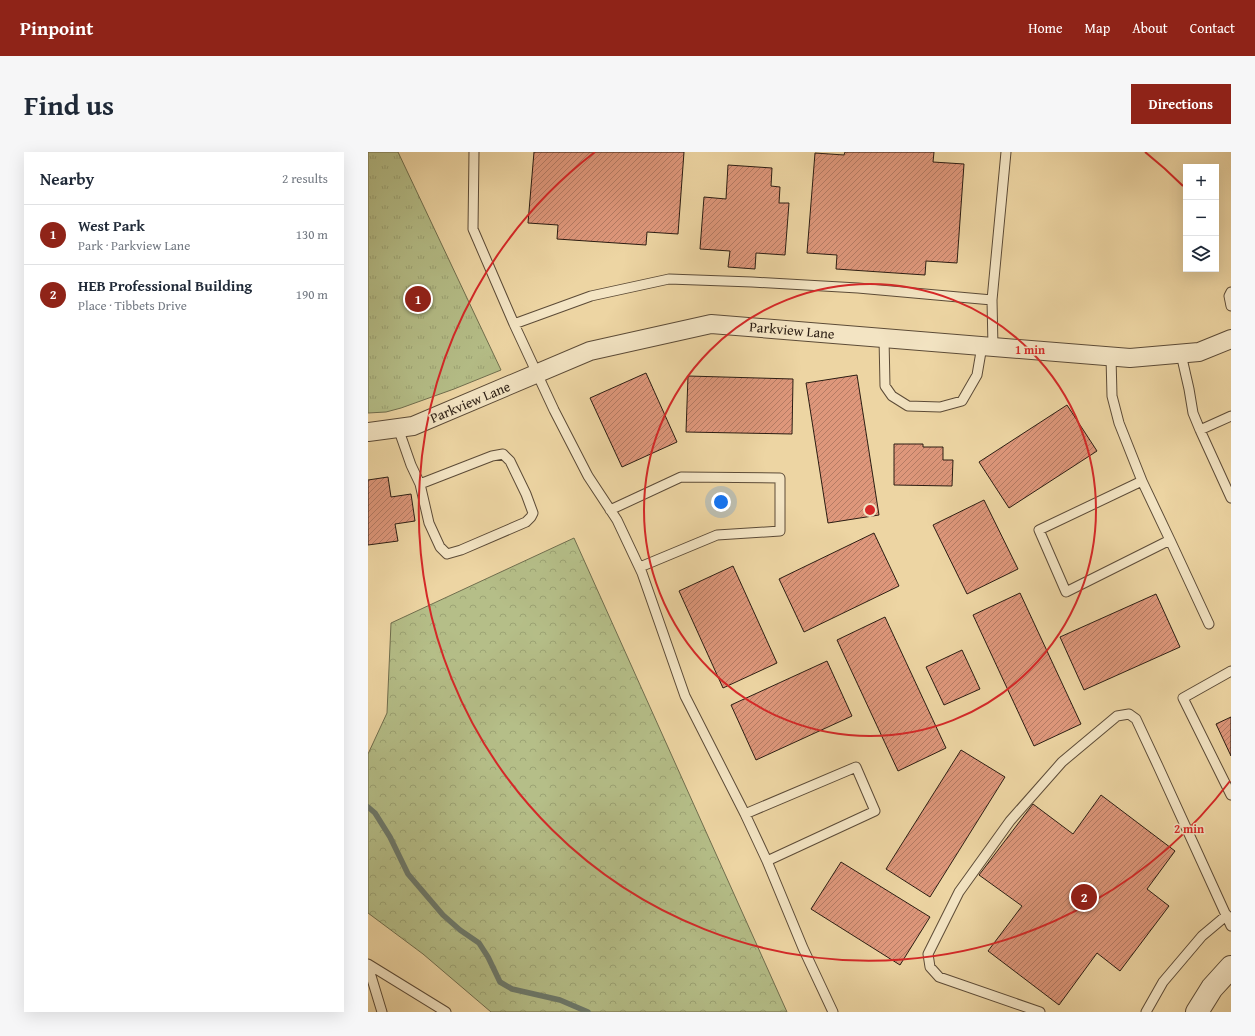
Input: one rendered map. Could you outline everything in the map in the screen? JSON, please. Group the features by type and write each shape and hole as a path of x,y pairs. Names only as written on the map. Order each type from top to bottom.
{"street":[{"name":"Parkview Lane","path":"368,432 413,426 590,351 711,324 1130,358 1199,352 1231,339"},
{"path":"1197,1012 1212,988 1231,967"}],"lane":[{"path":"474,152 473,229 514,324 554,410 585,469 617,520 640,567 685,696 745,814 767,861 803,948 833,1012"},
{"path":"884,338 885,386 892,396 908,406 940,406 962,401 977,375 988,346 1006,152"},
{"path":"514,324 592,296 669,279 858,288 992,300"},
{"path":"1231,292 1229,296 1231,306"},
{"path":"1181,354 1193,413 1231,498"},
{"path":"1111,357 1112,396 1119,423 1142,481 1209,624"},
{"path":"1200,430 1231,416"},
{"path":"398,428 411,466 420,484 429,523 440,547 447,554 461,550 526,522 531,517 532,513 526,494 510,461 503,454 492,456 420,484"},
{"path":"610,510 681,477 780,478 780,531 716,535 640,567"},
{"path":"1142,481 1038,530 1066,592 1170,540"},
{"path":"1231,671 1183,698 1231,795"},
{"path":"1040,1012 939,977 930,967 928,954 959,892 1010,821 1062,762 1117,716 1129,714 1136,719 1231,926"},
{"path":"745,814 856,767 875,811 767,861"},
{"path":"1146,1012 1163,982 1202,936 1227,916"},
{"path":"368,965 437,1009 446,1012"},
{"path":"368,965 382,1012"}],"green space":[{"path":"368,152 398,152 501,370 401,408 386,412 368,413"},
{"path":"574,538 787,1012 491,1012 423,954 368,913 368,754 387,713 391,623"}],"building":[{"path":"534,152 684,152 678,234 647,232 646,245 557,239 558,225 528,223"},
{"path":"845,152 934,152 933,162 964,164 957,263 926,261 925,275 836,269 837,255 807,253 815,153 844,155"},
{"path":"728,165 772,168 771,186 780,187 779,203 789,203 785,255 756,253 755,269 728,267 730,251 700,249 704,197 726,199"},
{"path":"646,373 677,442 622,467 590,398"},
{"path":"857,375 879,515 828,523 806,383"},
{"path":"688,376 793,379 792,434 686,432"},
{"path":"1067,405 1097,451 1009,508 979,462"},
{"path":"894,444 923,444 923,447 943,447 943,460 953,460 952,486 894,485"},
{"path":"388,477 391,497 411,494 415,521 395,524 398,541 368,545 368,480"},
{"path":"984,500 1018,569 967,594 933,525"},
{"path":"874,533 899,586 804,632 779,579"},
{"path":"733,566 777,663 723,688 679,591"},
{"path":"1020,593 1081,724 1034,746 973,615"},
{"path":"1156,594 1180,647 1084,690 1060,637"},
{"path":"885,617 946,748 898,771 837,640"},
{"path":"962,650 980,689 944,705 926,667"},
{"path":"827,661 852,716 756,760 731,705"},
{"path":"1231,717 1231,756 1216,724"},
{"path":"961,750 1005,777 930,897 886,869"},
{"path":"1101,795 1175,851 1147,889 1169,906 1120,971 1097,953 1059,1005 988,951 1022,906 979,875 1033,804 1073,834"},
{"path":"841,862 930,917 900,965 811,909"}],"waterway":[{"path":"368,807 375,813 390,837 408,874 443,915 460,930 479,943 488,957 500,982 512,989 560,1000 588,1012"}],"place":[{"name":"West Park","path":"418,299"},
{"name":"HEB Professional Building","path":"1084,897"}]}
